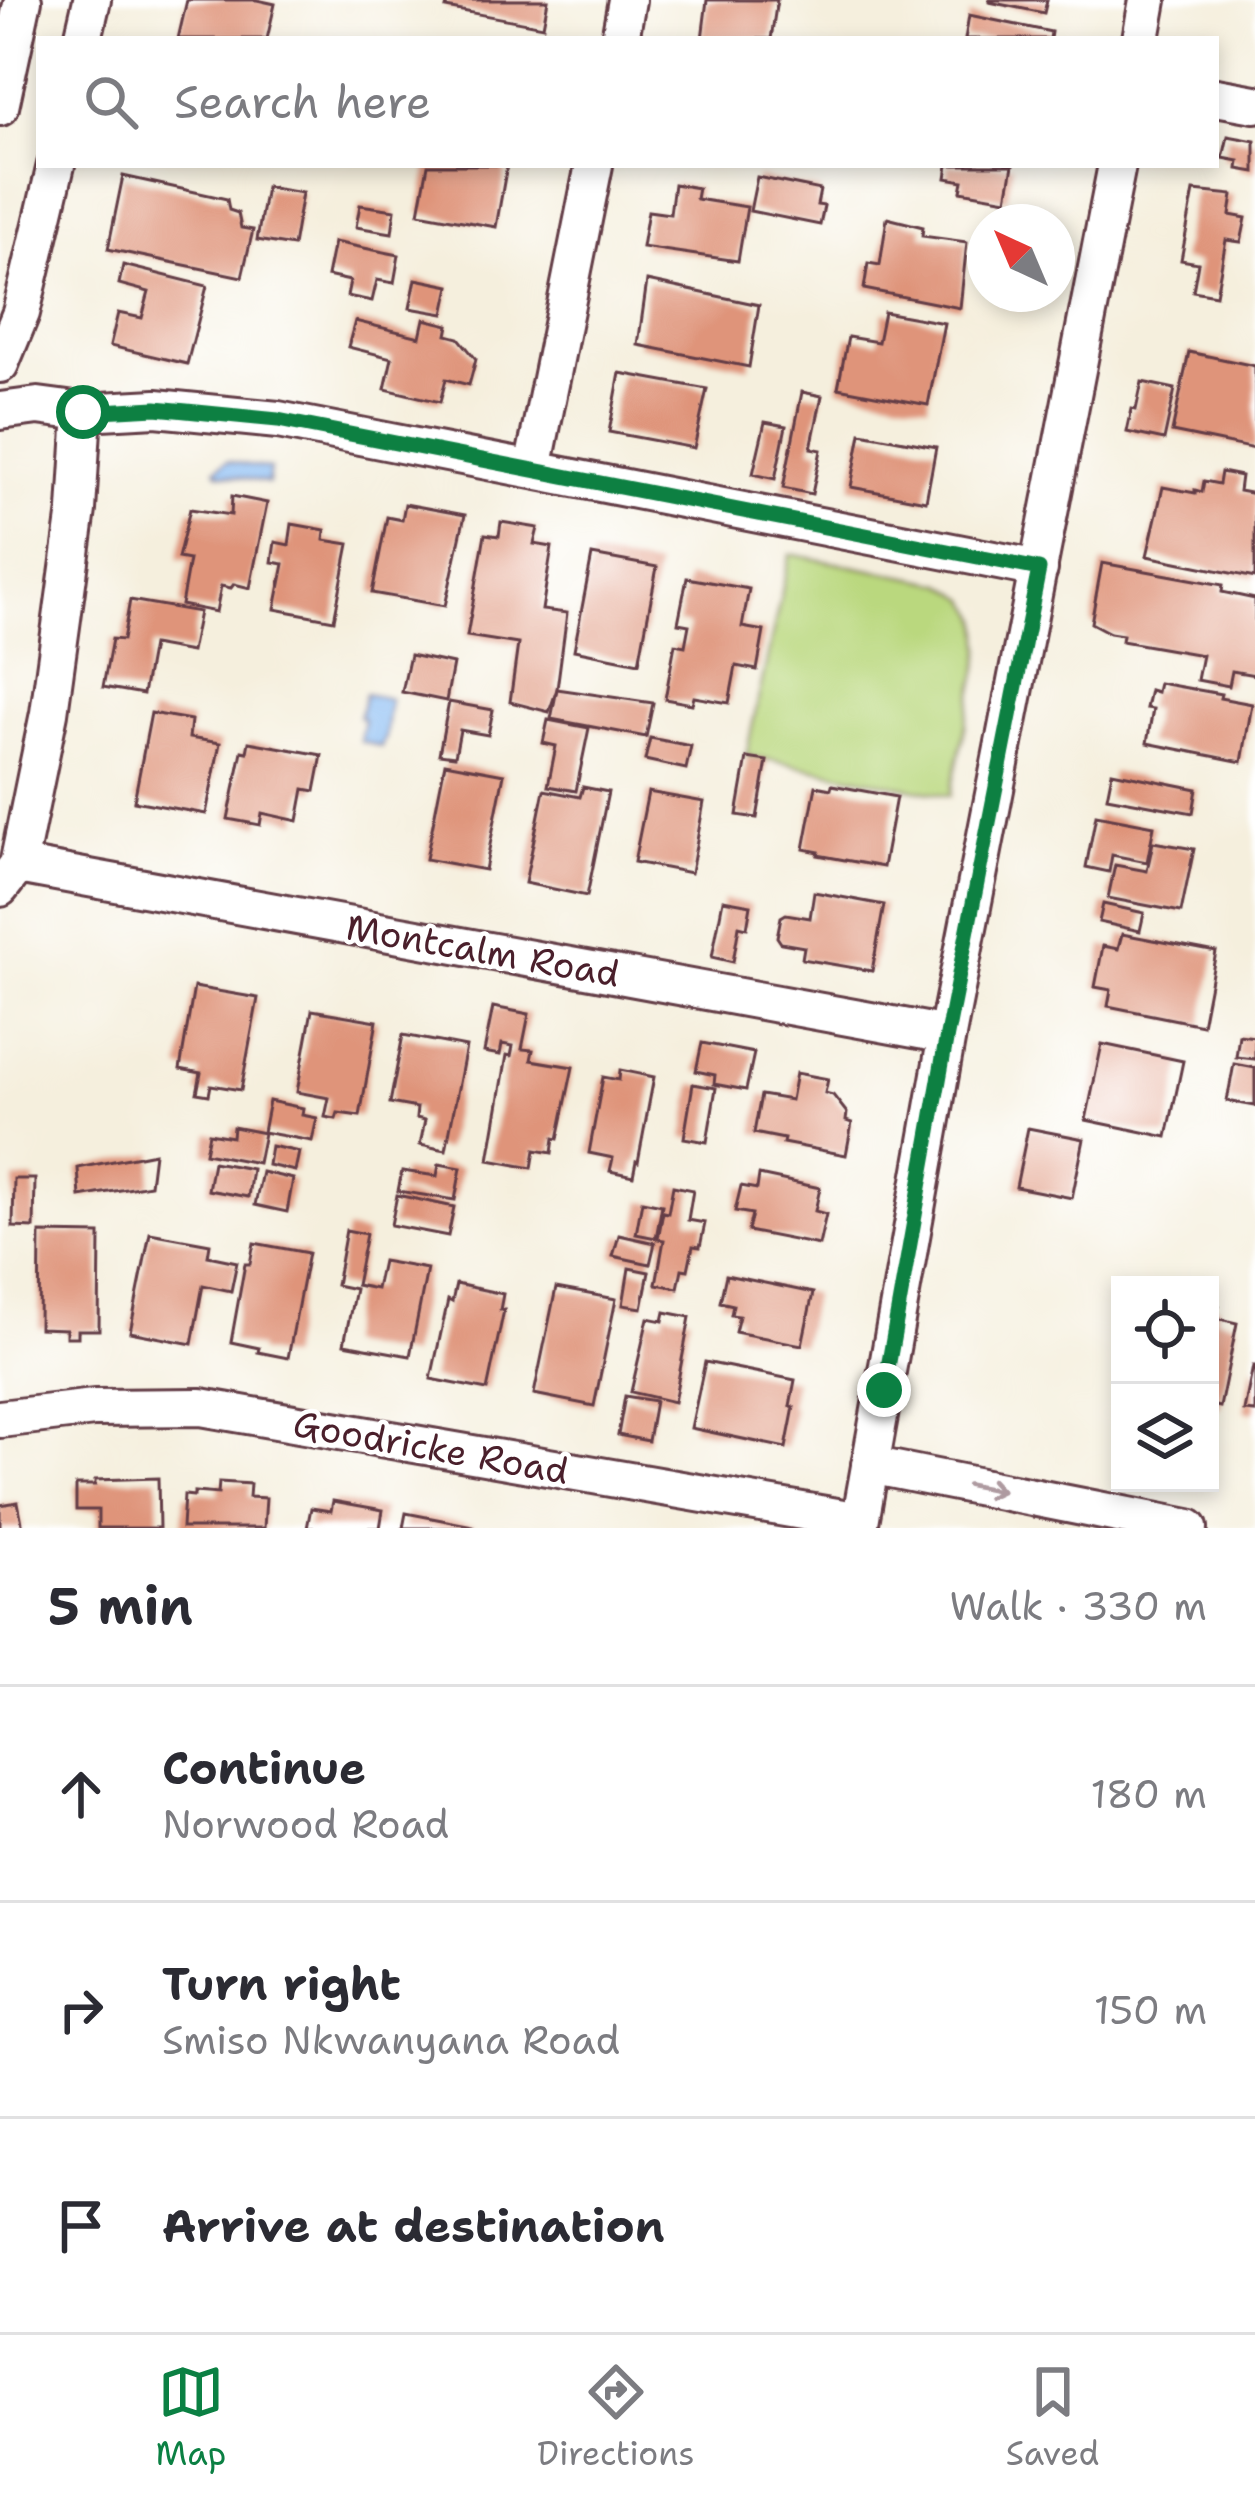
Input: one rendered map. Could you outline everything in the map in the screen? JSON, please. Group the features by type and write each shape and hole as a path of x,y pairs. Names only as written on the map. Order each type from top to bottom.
{"street":[{"path":"0,107 22,0"},
{"path":"84,36 92,0"},
{"path":"621,36 627,0"},
{"path":"1142,36 1148,0"},
{"path":"1219,98 1255,104"},
{"path":"38,406 1,358 21,313 55,168"},
{"path":"533,470 593,168"},
{"path":"859,1524 947,1035 1117,168"},
{"path":"0,411 38,406 83,412 156,408 278,420 1039,569"},
{"path":"9,876 49,712 66,606 83,412"},
{"name":"Montcalm Road","path":"9,876 947,1035"},
{"name":"Goodricke Road","path":"0,1419 94,1408 201,1408 859,1524"},
{"path":"870,1465 1190,1528"}],"green space":[{"path":"790,554 944,584 968,599 980,618 982,650 950,796 746,755"}],"water":[{"path":"227,461 270,469 268,483 218,473 216,469"},
{"path":"365,694 390,699 381,747 360,741"}],"building":[{"path":"187,0 275,4 268,36 179,36"},
{"path":"448,0 548,0 543,26 446,8"},
{"path":"707,0 777,0 771,36 702,36"},
{"path":"989,0 1047,0 1044,13"},
{"path":"969,15 1051,32 1050,36 966,36"},
{"path":"1228,136 1255,141 1255,172 1238,169 1239,161 1223,158"},
{"path":"427,168 506,168 496,227 419,213"},
{"path":"948,168 1012,168 1007,199 961,191 963,181 946,178"},
{"path":"123,176 227,199 229,210 238,213 241,228 253,230 242,277 108,249"},
{"path":"757,177 820,190 817,205 824,206 820,225 750,211"},
{"path":"674,184 698,188 696,199 747,207 738,261 642,247 648,211 670,214"},
{"path":"266,187 302,193 293,246 257,240"},
{"path":"1194,191 1233,195 1230,215 1246,218 1241,242 1226,240 1216,295 1193,291 1198,263 1181,260"},
{"path":"360,205 395,210 392,233 356,227"},
{"path":"887,218 923,227 922,236 967,242 960,308 864,289 868,263 880,265"},
{"path":"334,242 399,255 394,283 377,280 372,301 347,296 350,281 327,276"},
{"path":"123,265 207,286 187,364 110,346 118,313 142,318 149,292 119,284"},
{"path":"416,279 450,286 444,314 410,308"},
{"path":"647,281 759,305 749,367 638,345"},
{"path":"884,312 944,323 928,405 838,388 848,337 878,342"},
{"path":"424,319 449,325 447,335 459,338 476,359 469,385 446,379 440,402 385,389 392,358 348,347 355,321 420,337"},
{"path":"1189,352 1255,366 1255,449 1172,432"},
{"path":"620,373 707,389 694,448 609,432"},
{"path":"1142,382 1175,389 1164,440 1127,432"},
{"path":"802,392 822,396 811,448 821,450 812,494 783,488"},
{"path":"765,422 786,426 775,479 753,474"},
{"path":"861,433 936,447 926,501 851,487"},
{"path":"1221,472 1241,476 1239,491 1255,494 1255,578 1147,556 1163,487 1202,492 1204,481 1219,484"},
{"path":"232,496 267,503 250,588 221,586 216,612 181,605 189,560 178,558 190,509 231,515"},
{"path":"405,504 465,515 445,606 372,593 387,517 402,520"},
{"path":"501,522 538,528 534,544 552,547 542,610 567,613 557,689 549,712 510,702 518,644 467,636 485,534 499,536"},
{"path":"292,524 325,530 324,540 349,544 334,620 275,609 284,564 272,562 275,542 289,545"},
{"path":"592,555 657,567 639,663 574,650"},
{"path":"1102,563 1223,585 1222,592 1255,599 1255,675 1232,671 1229,686 1197,680 1202,655 1122,641 1123,635 1091,623"},
{"path":"687,578 749,589 742,627 764,631 757,670 736,666 729,703 694,697 692,704 665,699 675,644 685,646 689,625 678,623"},
{"path":"130,600 199,612 191,652 152,645 143,694 103,687 112,639 123,640"},
{"path":"410,655 453,664 446,701 402,692"},
{"path":"1159,683 1252,704 1242,762 1147,743 1153,709 1146,708 1150,690 1157,692"},
{"path":"557,689 653,703 646,737 551,719"},
{"path":"449,702 493,710 488,735 460,730 455,756 439,754"},
{"path":"151,713 191,720 189,738 220,743 206,814 134,801"},
{"path":"548,720 589,728 576,791 548,786 556,746 543,743"},
{"path":"650,738 691,746 686,769 645,760"},
{"path":"249,742 322,755 315,791 304,789 298,821 262,813 260,825 228,819 242,751 247,752"},
{"path":"747,758 767,761 757,818 737,815"},
{"path":"445,763 504,774 485,870 426,859"},
{"path":"1112,772 1197,789 1193,813 1107,797"},
{"path":"832,785 896,797 883,867 804,849 816,786 831,789"},
{"path":"583,787 608,792 587,896 525,883 544,790 580,797"},
{"path":"648,792 704,802 691,873 634,862"},
{"path":"1096,815 1154,826 1147,862 1112,855 1109,872 1086,867"},
{"path":"1153,842 1194,849 1181,912 1108,898 1115,865 1147,871"},
{"path":"814,892 884,905 872,971 802,959 804,947 781,943 777,937 781,917 810,918"},
{"path":"723,900 751,905 747,928 739,926 733,962 712,957"},
{"path":"1103,904 1144,913 1140,931 1099,922"},
{"path":"1122,934 1216,952 1202,1025 1108,1006 1111,990 1095,987 1103,946 1118,949"},
{"path":"194,987 258,998 241,1090 211,1085 209,1095 197,1093 201,1073 180,1069"},
{"path":"493,1007 529,1014 522,1049 533,1050 531,1060 573,1067 558,1139 554,1138 552,1153 535,1150 532,1168 489,1160 507,1055 511,1056 513,1046 502,1044 500,1055 484,1052"},
{"path":"312,1010 377,1021 360,1116 338,1113 336,1119 325,1117 329,1098 297,1092"},
{"path":"403,1035 466,1047 446,1150 420,1145 425,1120 416,1118 417,1108 390,1103"},
{"path":"1239,1035 1255,1037 1255,1059 1236,1057"},
{"path":"702,1043 754,1053 746,1090 714,1084 715,1075 696,1071"},
{"path":"1102,1044 1183,1061 1167,1137 1086,1120"},
{"path":"1234,1064 1255,1068 1255,1106 1227,1101"},
{"path":"620,1070 654,1077 633,1176 610,1171 613,1158 589,1153 603,1077 619,1080"},
{"path":"796,1073 828,1079 825,1093 833,1095 847,1113 846,1121 852,1123 846,1155 754,1133 761,1095 791,1100"},
{"path":"693,1084 716,1088 707,1142 684,1138"},
{"path":"269,1101 303,1108 302,1115 317,1118 312,1141 263,1132"},
{"path":"233,1127 264,1133 258,1163 205,1153 209,1133 232,1137"},
{"path":"1028,1128 1084,1139 1072,1198 1016,1187"},
{"path":"271,1146 299,1152 295,1171 268,1165"},
{"path":"154,1153 150,1185 80,1197 78,1168"},
{"path":"213,1162 252,1169 248,1197 208,1190"},
{"path":"439,1164 461,1168 455,1200 398,1191 402,1171 437,1176"},
{"path":"262,1172 293,1179 287,1212 255,1205"},
{"path":"759,1175 820,1188 815,1211 826,1214 819,1245 748,1231 752,1214 735,1211 741,1186 757,1189"},
{"path":"14,1179 35,1179 34,1228 13,1227"},
{"path":"673,1186 693,1190 688,1220 705,1223 700,1247 693,1246 678,1288 656,1284 664,1240 658,1239"},
{"path":"397,1195 454,1207 448,1236 391,1225"},
{"path":"642,1201 662,1205 656,1238 636,1234"},
{"path":"346,1230 366,1234 356,1285 376,1289 382,1261 427,1269 410,1356 344,1344 355,1289 336,1285"},
{"path":"40,1233 100,1234 99,1330 78,1330 78,1337 66,1337 66,1329 39,1328"},
{"path":"150,1233 210,1244 208,1256 237,1262 231,1291 203,1285 192,1344 130,1332"},
{"path":"619,1235 655,1243 650,1264 613,1256"},
{"path":"254,1243 308,1253 288,1358 231,1342 245,1264 250,1264"},
{"path":"629,1268 649,1272 642,1308 623,1305"},
{"path":"726,1275 813,1293 802,1345 735,1332 739,1316 731,1315 733,1305 720,1302"},
{"path":"456,1284 503,1294 500,1310 504,1310 487,1390 431,1379 448,1300 452,1302"},
{"path":"556,1288 616,1299 594,1406 534,1394"},
{"path":"665,1312 690,1317 674,1402 631,1392 648,1318 663,1321"},
{"path":"1219,1319 1237,1323 1219,1407"},
{"path":"705,1362 795,1380 786,1448 691,1428"},
{"path":"1255,1366 1255,1412 1244,1411"},
{"path":"625,1396 655,1401 648,1441 618,1435"},
{"path":"158,1478 159,1528 98,1528 98,1510 76,1510 76,1485"},
{"path":"219,1482 250,1484 249,1497 266,1498 264,1528 182,1528 184,1495 218,1494"},
{"path":"333,1501 383,1510 380,1528 307,1528 311,1508 331,1511"},
{"path":"18,1502 23,1528 0,1528 0,1505"},
{"path":"406,1513 473,1526 473,1528 403,1528"}],"route":[{"path":"83,412 156,408 278,420 1039,569 947,1035 884,1390"}]}
